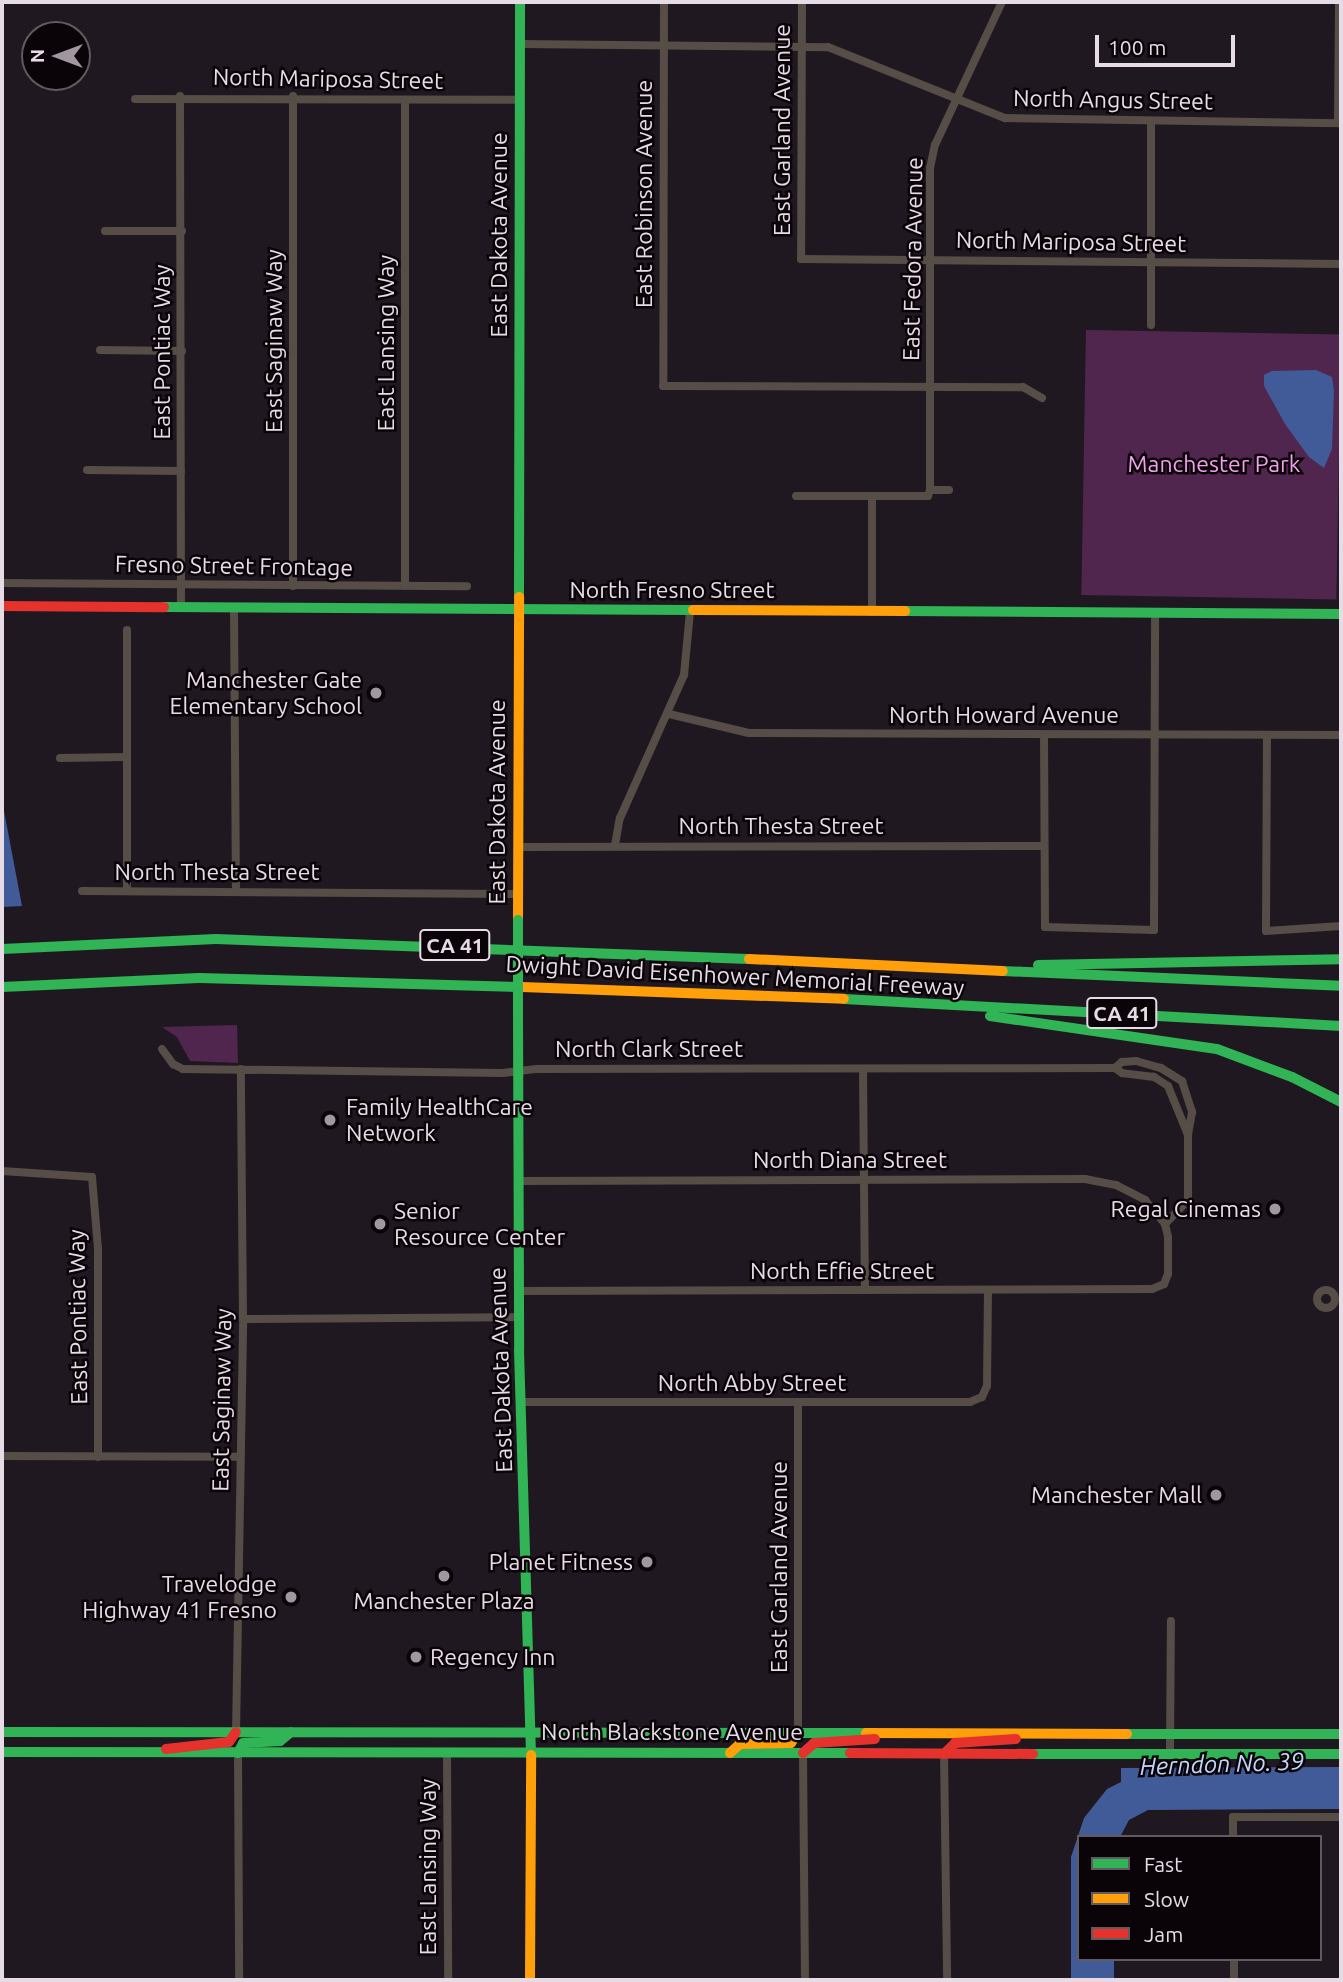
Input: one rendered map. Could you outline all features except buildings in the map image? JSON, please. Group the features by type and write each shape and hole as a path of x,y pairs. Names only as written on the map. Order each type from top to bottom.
{"main road":[{"name":"East Dakota Avenue","path":"520,2 519,1317 527,1522 530,1980"},
{"name":"North Fresno Street","path":"2,606 1155,615 1341,614"},
{"name":"Dwight David Eisenhower Memorial Freeway","path":"2,949 216,939 561,948 1341,986"},
{"path":"908,966 1341,959"},
{"name":"Dwight David Eisenhower Memorial Freeway","path":"2,987 200,978 735,993 1341,1026"},
{"path":"902,1004 1198,1044 1274,1069 1341,1102"},
{"name":"North Blackstone Avenue","path":"2,1731 1341,1734"},
{"path":"159,1752 181,1744 229,1742 236,1732"},
{"path":"238,1752 243,1743 280,1741 291,1732"},
{"path":"730,1753 740,1744 791,1743 798,1733"},
{"path":"803,1753 814,1743 906,1733"},
{"path":"944,1754 955,1743 1048,1733"},
{"name":"North Blackstone Avenue","path":"2,1752 1341,1754"}],"street":[{"name":"East Robinson Avenue","path":"664,2 663,386 930,387"},
{"name":"East Garland Avenue","path":"801,259 802,2"},
{"name":"East Fedora Avenue","path":"930,490 930,168 956,100 1002,2"},
{"path":"1339,2 1339,123"},
{"name":"North Angus Street","path":"520,44 802,47 842,50 956,100 1005,118 1339,123"},
{"name":"North Mariposa Street","path":"135,99 180,96 293,96 520,100"},
{"name":"East Pontiac Way","path":"180,96 181,608"},
{"name":"East Saginaw Way","path":"293,96 293,586"},
{"name":"East Lansing Way","path":"405,100 405,586"},
{"path":"1151,121 1151,325"},
{"path":"105,231 182,231"},
{"name":"North Mariposa Street","path":"801,259 1341,264"},
{"path":"100,350 182,351"},
{"path":"930,387 1024,387 1042,398"},
{"path":"87,470 181,471"},
{"path":"796,496 928,496 930,490 949,490"},
{"path":"872,496 872,611"},
{"name":"Fresno Street Frontage","path":"2,583 467,586"},
{"path":"234,608 236,889"},
{"path":"615,845 620,818 669,714 684,675 690,611"},
{"path":"1044,735 1045,928 1154,930 1155,615"},
{"path":"127,630 127,891"},
{"name":"North Howard Avenue","path":"669,714 749,733 1341,735"},
{"path":"1267,735 1266,931 1341,926"},
{"path":"60,758 126,757"},
{"name":"North Thesta Street","path":"519,847 1044,846"},
{"name":"North Thesta Street","path":"82,891 236,889 519,894"},
{"name":"North Clark Street","path":"162,1049 173,1065 183,1069 518,1071 1115,1068 1160,1080 1173,1093 1188,1135"},
{"name":"North Clark Street","path":"1115,1068 1122,1062 1136,1062 1161,1068 1187,1090 1192,1126 1188,1135"},
{"name":"East Saginaw Way","path":"236,1732 243,1319 241,1069"},
{"path":"863,1069 865,1290"},
{"path":"1165,1224 1188,1200 1188,1135"},
{"name":"East Pontiac Way","path":"2,1171 92,1177 98,1248 98,1457"},
{"name":"North Diana Street","path":"519,1181 1103,1181 1145,1200 1165,1224"},
{"name":"North Effie Street","path":"519,1291 1152,1289 1164,1284 1168,1273 1165,1224"},
{"name":"North Abby Street","path":"521,1402 970,1402 982,1397 987,1386 988,1290"},
{"path":"243,1319 519,1317"},
{"name":"East Garland Avenue","path":"798,1402 798,1733"},
{"path":"2,1456 240,1457"},
{"path":"1170,1754 1171,1621"},
{"path":"238,1752 239,1980"},
{"name":"East Lansing Way","path":"447,1753 448,1980"},
{"path":"803,1753 805,1980"},
{"path":"944,1754 947,1980"},
{"path":"1233,1835 1233,1817 1341,1817"},
{"path":"1234,1961 1234,1980"}],"green space":[{"name":"Manchester Park","path":"1086,330 1341,334 1336,599 1081,595"},
{"path":"237,1025 238,1063 190,1061 177,1037 162,1027"}],"water":[{"path":"1316,370 1332,377 1334,391 1332,449 1324,468 1309,457 1285,424 1264,386 1264,375 1272,371"},
{"path":"4,811 22,906 2,907"},
{"path":"1341,1767 1341,1809 1148,1810 1129,1820 1121,1835 1078,1835 1084,1818 1107,1789 1121,1782 1121,1768"},
{"path":"1077,1839 1077,1961 1114,1961 1114,1980 1071,1980 1071,1857"}],"traffic: fast":[{"path":"519,597 520,2"},
{"path":"164,607 693,610"},
{"path":"905,611 1341,614"},
{"path":"518,920 518,1015"},
{"path":"2,949 216,939 749,959"},
{"path":"1038,965 1341,959"},
{"path":"1003,971 1341,986"},
{"path":"2,987 199,978 522,987"},
{"path":"844,999 1341,1026"},
{"path":"518,1015 519,1350 531,1755"},
{"path":"990,1016 1217,1049 1292,1077 1341,1102"},
{"path":"2,1732 866,1733"},
{"path":"238,1753 243,1743 280,1741 291,1732"},
{"path":"1127,1734 1341,1734"},
{"path":"2,1752 850,1753"},
{"path":"1033,1754 1341,1754"}],"traffic: slow":[{"path":"518,920 519,597"},
{"path":"693,610 905,611"},
{"path":"749,959 1003,971"},
{"path":"522,987 844,999"},
{"path":"730,1753 740,1744 791,1743 798,1733"},
{"path":"866,1733 1127,1734"},
{"path":"530,1980 531,1755"}],"traffic: jam":[{"path":"2,606 164,607"},
{"path":"166,1749 229,1742 236,1732"},
{"path":"803,1753 814,1743 875,1739"},
{"path":"944,1754 955,1743 1016,1739"},
{"path":"850,1753 1033,1754"}],"place":[{"name":"Manchester Gate Elementary School","path":"376,693"},
{"name":"Family HealthCare Network","path":"330,1120"},
{"name":"Regal Cinemas","path":"1275,1209"},
{"name":"Senior Resource Center","path":"380,1224"},
{"name":"Manchester Mall","path":"1216,1495"},
{"name":"Planet Fitness","path":"647,1562"},
{"name":"Manchester Plaza","path":"444,1576"},
{"name":"Travelodge Highway 41 Fresno","path":"291,1597"},
{"name":"Regency Inn","path":"416,1657"}],"water label":[{"name":"Herndon No. 39","path":"1222,1764"}]}
